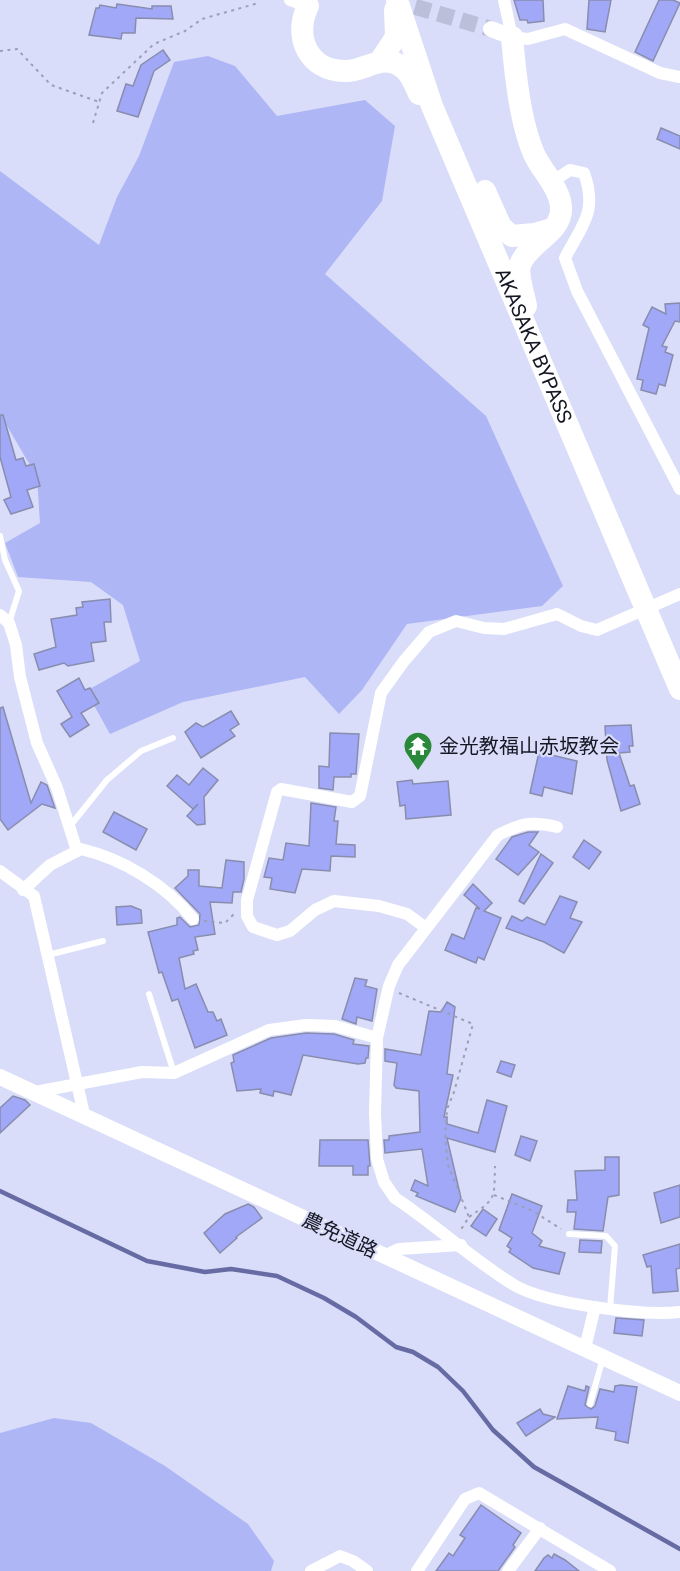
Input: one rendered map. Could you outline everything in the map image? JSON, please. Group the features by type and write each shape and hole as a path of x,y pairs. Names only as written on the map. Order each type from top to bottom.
{"highway":[{"path":"380,61 396,37 396,0"},
{"name":"AKASAKA BYPASS","path":"396,0 432,106 680,689"},
{"name":"AKASAKA BYPASS","path":"408,0 442,104 496,242 680,669"},
{"path":"304,1 301,35 306,49 325,66 348,72 380,61 398,64 411,76 473,219 495,256"},
{"path":"501,33 516,82 533,153 561,207 558,219 552,228 525,254 519,267 526,310"},
{"path":"442,104 467,150 501,227 512,236 534,234 552,228"}],"street":[{"path":"504,0 501,33 528,39 565,30 586,37 660,74 680,77"},
{"path":"550,183 570,170 584,173 591,192 586,222 565,258 576,291 680,489"},
{"path":"426,928 406,914 379,906 334,901 315,910 290,931 277,934 253,927 247,916 247,900 277,792 281,789 352,802 360,796 381,693 429,632 456,621 484,628 504,628 557,614 581,626 597,630 680,594"},
{"path":"4,619 16,645 20,677 37,743 57,788 77,851"},
{"path":"556,827 534,822 519,825 498,836 398,965 388,988 377,1038 377,1159 384,1182 395,1198 515,1286 595,1307 665,1314 680,1312"},
{"path":"22,890 50,865 81,849 98,853 160,886 180,903 193,919"},
{"path":"0,871 22,890 34,896 84,1114"},
{"path":"35,1092 77,1086 142,1072 174,1073 269,1030 306,1025 335,1026 377,1038"},
{"name":"農免道路","path":"3,1081 35,1092 84,1114 680,1393"},
{"path":"384,1256 399,1249 457,1242"},
{"path":"585,1348 595,1307"},
{"path":"417,1571 465,1499 479,1493 610,1571"},
{"path":"508,1571 540,1528"},
{"path":"311,1571 340,1556 353,1561 367,1571"}],"lane":[{"path":"0,536 5,560 19,591 4,619"},
{"path":"70,825 107,780 141,751 173,738"},
{"path":"48,955 103,941"},
{"path":"149,994 174,1073"},
{"path":"569,1234 606,1236 615,1246 610,1309"},
{"path":"590,1404 604,1358"}],"path":[{"path":"93,123 102,93 154,44 185,31 202,19 255,4 258,0"},
{"path":"0,51 17,50 51,85 99,102"},
{"path":"193,919 225,923 247,900"},
{"path":"388,988 472,1024 454,1092 447,1109 445,1138 448,1165 469,1217"},
{"path":"457,1242 469,1217 490,1203 494,1195 495,1166"},
{"path":"494,1195 533,1211 569,1234"}],"shaded area":[{"path":"208,56 235,66 277,116 365,100 395,126 382,201 325,274 486,416 563,586 542,606 407,624 362,690 339,714 305,677 183,702 110,734 86,691 140,661 123,605 91,582 18,577 5,543 40,523 37,477 0,414 0,171 99,245 117,197 139,156 174,62"},
{"path":"54,1418 91,1423 165,1466 248,1524 274,1561 271,1571 0,1571 0,1433"}],"building":[{"path":"514,0 543,0 544,21 528,23 527,20 520,20"},
{"path":"589,0 611,0 605,32 587,29"},
{"path":"659,0 673,0 680,3 653,61 635,52"},
{"path":"117,4 152,9 152,6 171,6 173,19 136,18 135,33 122,33 121,39 89,35 96,8 100,5 116,8"},
{"path":"163,50 170,60 154,71 138,117 117,111 126,84 133,86 141,65"},
{"path":"661,128 680,136 680,149 657,139"},
{"path":"680,303 680,322 675,321 662,346 667,347 665,352 673,355 665,386 659,384 656,394 641,390 643,380 637,379 649,328 643,325 652,307 666,314 665,304"},
{"path":"0,415 3,415 16,460 23,458 26,466 34,464 40,486 27,490 33,507 11,514 4,500 11,497 0,457"},
{"path":"110,599 111,622 104,622 106,641 91,643 94,661 68,666 64,663 39,670 34,654 56,647 51,619 77,615 76,608 83,607 82,602"},
{"path":"79,678 85,690 90,688 99,703 81,713 89,725 70,737 61,724 72,717 57,691"},
{"path":"3,707 31,803 41,782 47,785 55,808 42,804 8,830 0,819 0,708"},
{"path":"231,711 239,724 230,730 235,736 201,758 185,732 196,723 203,727"},
{"path":"631,725 633,746 629,746 630,752 619,753 630,786 634,785 640,804 621,811 607,760 605,726"},
{"path":"330,733 359,734 356,774 351,774 351,777 334,777 333,790 319,788 319,766 329,767"},
{"path":"539,752 577,761 572,794 544,787 542,796 530,793"},
{"path":"203,768 218,780 204,797 205,824 197,825 187,816 198,804 193,809 167,786 177,775 189,785"},
{"path":"412,780 413,784 448,781 451,815 406,819 405,805 400,806 397,782"},
{"path":"311,803 336,807 334,821 338,821 336,844 355,845 355,857 331,856 330,871 302,869 295,893 270,889 272,878 264,877 269,858 283,860 286,843 309,846"},
{"path":"114,812 147,829 136,850 103,832"},
{"path":"528,832 538,832 529,845 539,852 518,875 496,859 512,837"},
{"path":"584,840 601,852 589,869 573,857"},
{"path":"541,854 553,863 524,904 519,901"},
{"path":"226,860 244,862 241,892 233,892 232,903 210,902 215,934 195,937 198,950 193,951 194,954 179,958 185,989 196,984 208,1012 213,1012 217,1021 221,1019 227,1035 195,1048 178,999 172,1001 162,972 159,973 148,932 177,925 177,918 180,917 190,927 199,925 200,914 175,888 188,876 188,870 199,870 199,886 222,888"},
{"path":"473,884 492,903 484,911 501,918 484,960 478,957 476,963 445,950 452,934 464,939 476,908 480,909 464,895"},
{"path":"560,896 577,902 570,918 582,922 564,953 544,942 506,928 512,916 522,921 527,917 545,925"},
{"path":"131,906 141,910 142,923 117,925 116,907"},
{"path":"355,978 367,980 365,986 377,989 372,1021 357,1017 356,1024 342,1019"},
{"path":"447,1002 455,1007 447,1074 453,1075 444,1117 447,1117 447,1124 478,1133 487,1100 507,1106 495,1152 447,1138 461,1198 455,1212 416,1196 418,1193 411,1190 415,1180 428,1186 422,1149 385,1153 384,1140 389,1140 389,1136 420,1132 419,1091 396,1088 394,1085 397,1063 385,1061 385,1049 421,1055 429,1011 441,1012"},
{"path":"306,1033 334,1034 354,1040 353,1044 369,1046 368,1058 365,1063 358,1064 303,1055 291,1095 274,1091 273,1096 260,1093 261,1089 237,1091 231,1063 234,1062 233,1055 271,1038"},
{"path":"501,1061 515,1065 511,1077 497,1072"},
{"path":"13,1096 25,1100 30,1105 0,1133 0,1108"},
{"path":"521,1136 537,1141 530,1161 515,1155"},
{"path":"320,1140 368,1140 370,1166 368,1166 368,1175 353,1175 353,1166 319,1166"},
{"path":"605,1157 619,1157 619,1195 608,1197 603,1231 574,1229 576,1212 567,1212 568,1200 577,1200 575,1171 605,1170"},
{"path":"680,1185 680,1217 661,1223 654,1193"},
{"path":"512,1194 542,1206 532,1233 542,1241 539,1246 565,1253 559,1274 533,1268 509,1252 511,1249 507,1246 512,1238 499,1230"},
{"path":"248,1204 254,1207 262,1218 236,1237 220,1253 204,1233 225,1214"},
{"path":"483,1209 497,1219 486,1236 471,1226"},
{"path":"580,1240 602,1241 601,1253 579,1252"},
{"path":"680,1244 680,1268 676,1269 678,1291 653,1293 651,1266 647,1267 643,1255"},
{"path":"616,1318 644,1320 642,1336 614,1333"},
{"path":"568,1386 585,1391 586,1386 589,1387 585,1405 591,1409 595,1406 600,1389 614,1392 615,1386 637,1387 628,1443 615,1440 616,1432 596,1428 598,1417 557,1419"},
{"path":"540,1409 543,1414 555,1417 526,1436 517,1423"},
{"path":"481,1505 521,1533 513,1545 515,1547 498,1571 436,1571 449,1553 453,1556 465,1538 460,1535"},
{"path":"554,1554 579,1571 535,1571 544,1558 548,1555 552,1558"}],"waterway":[{"path":"0,1191 147,1261 205,1272 231,1269 277,1276 324,1298 356,1317 396,1347 413,1352 438,1367 463,1391 493,1430 534,1467 680,1549"}],"tunnel":[{"path":"392,0 491,29"}],"place":[{"name":"金光教福山赤坂教会","path":"418,772"}]}
